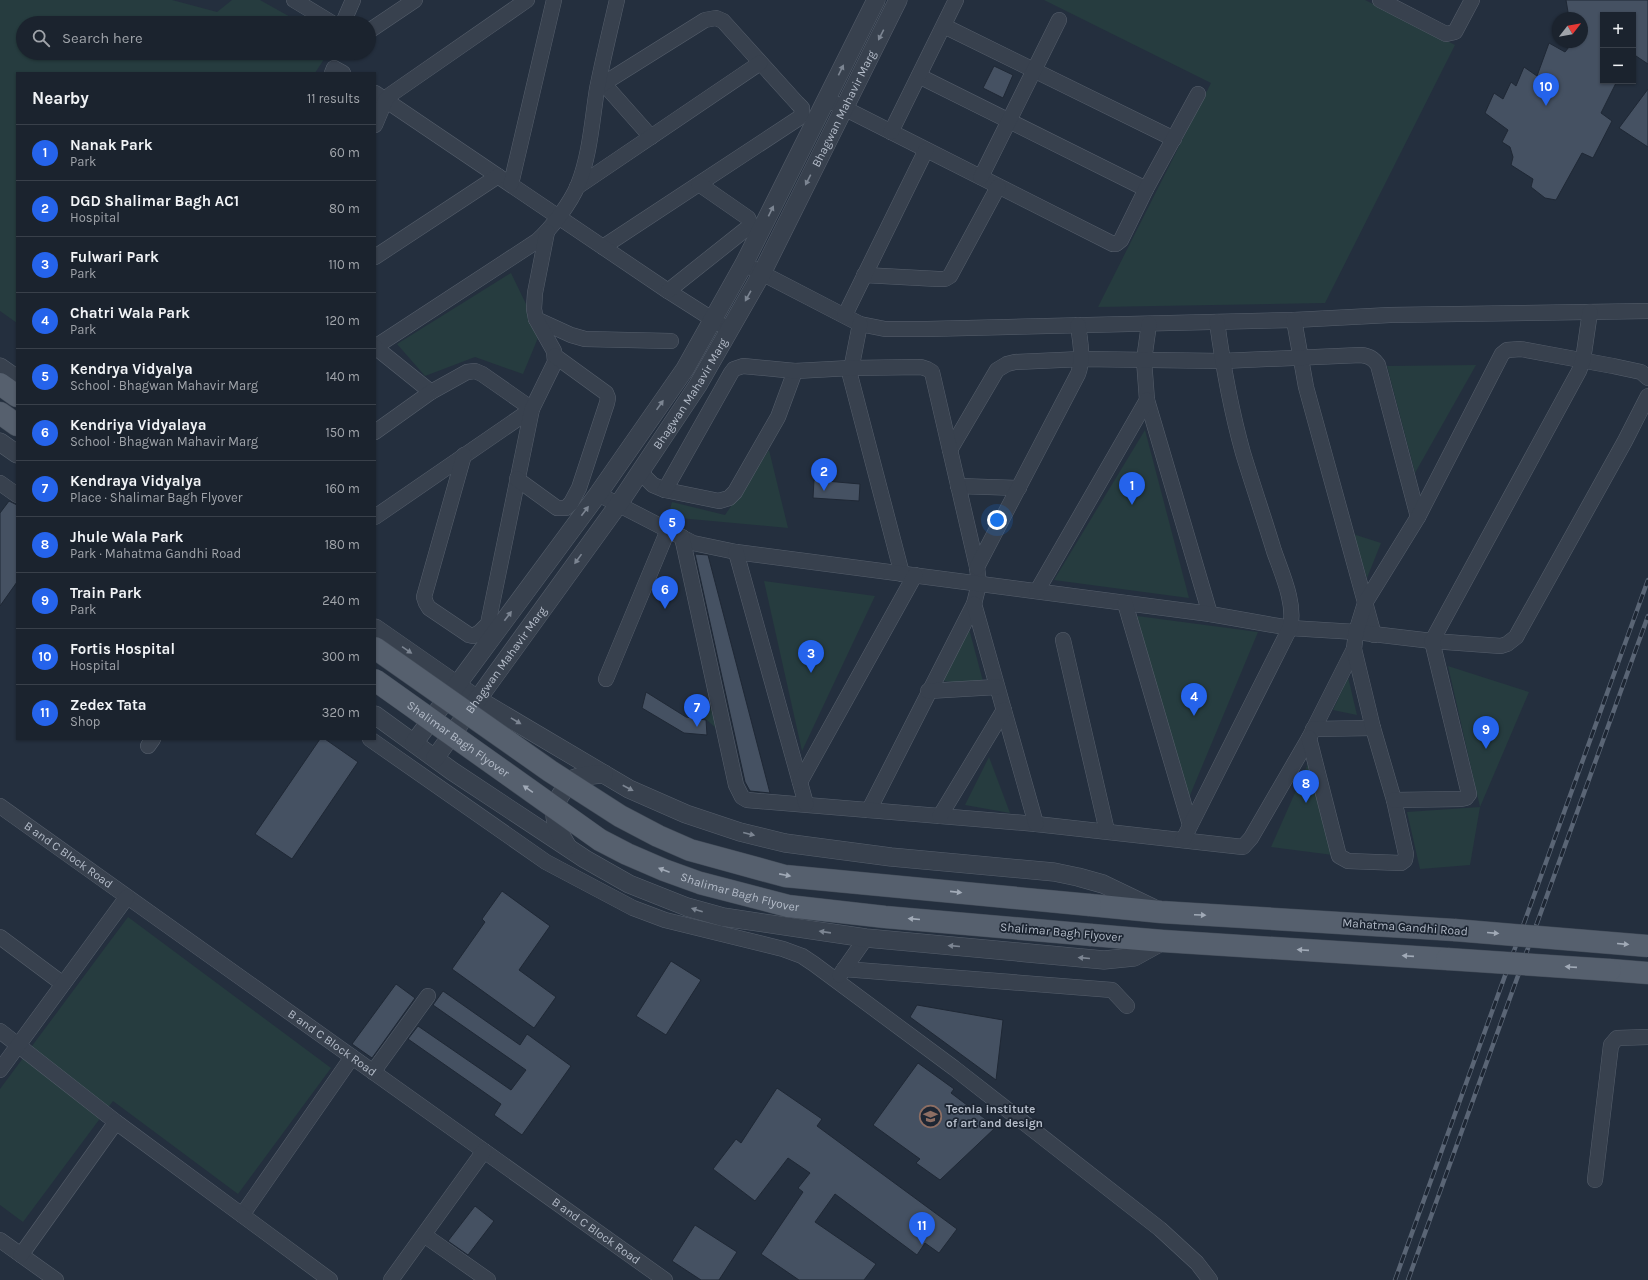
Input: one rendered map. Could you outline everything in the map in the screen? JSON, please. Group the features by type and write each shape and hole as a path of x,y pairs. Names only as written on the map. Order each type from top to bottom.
{"main road":[{"path":"0,384 16,395"},
{"path":"0,413 16,424"},
{"path":"376,649 550,771 620,816 658,836 690,850 785,876 1161,912"},
{"name":"Shalimar Bagh Flyover","path":"376,681 600,840 627,854 664,870 700,882 788,906 885,917 1163,941"},
{"name":"Mahatma Gandhi Road","path":"1161,912 1454,930 1648,946"},
{"path":"1163,941 1648,974"}],"street":[{"path":"294,0 320,16"},
{"path":"346,16 353,0"},
{"path":"376,26 415,0"},
{"path":"381,96 394,92 528,0"},
{"path":"510,184 554,0"},
{"path":"376,346 537,241 547,232 559,216 577,187 586,156 601,86 616,0"},
{"name":"Bhagwan Mahavir Marg","path":"414,743 598,494 685,369 744,264 876,0"},
{"name":"Bhagwan Mahavir Marg","path":"435,758 618,505 698,385 762,273 898,0"},
{"path":"891,132 956,0"},
{"path":"1380,0 1446,34 1455,32 1472,0"},
{"path":"601,86 705,20 716,18 723,21 802,108 802,113 799,118 603,247"},
{"path":"981,177 1059,20"},
{"path":"944,26 1174,139"},
{"path":"577,187 760,63"},
{"path":"332,72 334,68 341,72"},
{"path":"919,76 1146,189"},
{"path":"601,86 651,138"},
{"path":"826,99 998,187 1114,244 1118,244 1198,94"},
{"path":"376,120 381,96"},
{"path":"381,96 668,291 729,330"},
{"path":"845,315 926,150"},
{"path":"376,256 498,176"},
{"path":"668,291 751,225 748,218 699,184"},
{"path":"864,275 938,279 945,279 950,276 998,187"},
{"path":"517,479 557,508 566,508 571,503 578,488 608,403 606,393 555,356 536,319 534,302 547,232"},
{"path":"744,264 860,324 884,329 1150,324 1294,320 1390,315 1648,311"},
{"path":"1394,800 1461,799 1466,798 1469,794 1432,641 1572,384 1583,360 1590,312"},
{"path":"536,319 571,335 585,339 671,341"},
{"path":"1294,320 1306,387 1374,635"},
{"path":"1183,840 1290,628 1292,620 1287,592 1243,453 1222,361 1217,322"},
{"path":"800,782 909,575 852,382 851,368 860,324"},
{"path":"1150,324 1144,360 1147,400 1210,614"},
{"path":"977,567 1078,374 1082,359 1078,325"},
{"path":"376,348 431,392"},
{"path":"682,538 731,765 738,792 747,800 1036,824 1243,847 1247,843 1311,734 1354,649 1356,632 1365,603 1418,517 1502,354 1507,350 1521,348 1641,372 1648,378"},
{"path":"950,450 997,370 1002,366 1015,362 1082,359 1222,361 1361,355 1369,356 1378,365 1418,517"},
{"path":"464,455 424,597 429,608 469,635 473,636 488,624 532,409 555,362 555,356"},
{"path":"665,490 734,369 743,366 794,371 851,368 921,367 932,372 977,567 979,584 974,604 928,691 869,810"},
{"path":"0,367 16,378"},
{"path":"376,431 431,392 467,372 475,371 482,374 532,409"},
{"path":"640,472 653,485 665,490 719,501 730,498 735,492 778,417 794,371"},
{"path":"598,494 682,538 736,552 1210,614 1290,628 1356,632 1432,641 1501,646 1507,644 1516,637 1625,441 1648,396"},
{"path":"1037,591 1147,400"},
{"path":"376,516 532,409"},
{"path":"0,442 16,453"},
{"path":"0,483 16,494"},
{"path":"958,486 1019,488"},
{"path":"606,679 668,530"},
{"path":"736,552 806,804"},
{"path":"1125,603 1190,825"},
{"path":"974,604 1036,824"},
{"path":"376,629 477,698 629,789 686,814 747,834 785,843 891,857 1054,872 1103,884 1161,912"},
{"path":"1063,640 1107,831"},
{"path":"1311,734 1339,856 1342,859 1348,860 1397,864 1401,863 1405,860 1406,854 1394,800 1373,728 1354,649"},
{"path":"928,691 997,686"},
{"path":"940,816 1004,710"},
{"path":"376,716 435,758 569,848 629,884 706,913 866,938 1104,960 1134,957 1163,941"},
{"path":"1311,734 1373,728"},
{"path":"371,740 546,862 618,901 648,915 793,953 840,975 954,1068 1160,1229 1197,1263 1210,1280"},
{"path":"569,848 557,830 555,816 557,801 572,780 586,776 604,774"},
{"name":"B and C Block Road","path":"0,806 665,1280"},
{"path":"618,901 629,884"},
{"path":"0,1070 127,897"},
{"path":"0,936 63,984"},
{"path":"840,975 866,938"},
{"path":"840,975 1112,990 1127,1006"},
{"path":"373,1072 428,996"},
{"path":"0,1031 19,1044 116,1122 330,1280"},
{"path":"1594,1180 1611,1045 1617,1038 1648,1037"},
{"path":"242,1215 352,1057"},
{"path":"21,1254 116,1122"},
{"path":"391,1280 484,1151"},
{"path":"424,1235 488,1280"},
{"path":"0,1240 56,1280"}],"green space":[{"path":"0,0 172,0 217,12 232,0 260,0 289,16 16,16 16,60 323,60 316,72 16,72 16,322 0,311"},
{"path":"1044,0 1365,0 1455,45 1325,303 1098,307 1211,83"},
{"path":"511,273 540,333 523,374 475,357 425,376 397,344"},
{"path":"1476,365 1415,473 1387,366"},
{"path":"1145,430 1189,598 1054,580"},
{"path":"769,450 788,528 668,517 672,502 725,515"},
{"path":"1353,534 1381,543 1367,578"},
{"path":"764,581 875,596 802,751"},
{"path":"1137,616 1258,632 1188,800"},
{"path":"968,625 984,685 942,681"},
{"path":"1448,666 1529,692 1480,807"},
{"path":"1348,677 1357,715 1333,710"},
{"path":"697,703 711,709 717,729 699,713"},
{"path":"989,757 1010,813 965,805"},
{"path":"1310,759 1333,855 1271,847"},
{"path":"1480,807 1470,865 1420,869 1407,812"},
{"path":"128,917 331,1068 238,1194 113,1101 23,1222 0,1205 0,1089"}],"building":[{"path":"1566,0 1648,0 1648,64 1636,56 1636,12 1600,12 1600,84 1616,84 1601,113 1612,121 1593,158 1582,153 1556,200 1545,198 1531,187 1533,179 1511,165 1513,157 1510,147 1502,142 1508,130 1485,113 1494,93 1503,99 1511,82 1516,86 1524,67 1537,76 1549,43 1552,45 1552,48 1558,48 1565,52 1568,48 1588,48 1588,12 1568,12"},
{"path":"994,66 1013,75 1003,98 983,88"},
{"path":"1648,89 1648,147 1619,128"},
{"path":"814,480 860,484 859,501 813,498"},
{"path":"9,501 16,504 16,583 0,606 0,513"},
{"path":"695,554 708,555 770,793 750,791 745,782"},
{"path":"646,692 686,717 706,720 707,735 684,733 642,708"},
{"path":"319,740 326,740 358,762 292,859 255,834"},
{"path":"502,891 550,926 519,970 556,997 534,1028 452,969 485,922 482,919"},
{"path":"671,961 701,980 666,1035 636,1016"},
{"path":"396,984 415,998 372,1058 352,1044"},
{"path":"443,991 520,1045 527,1034 571,1066 522,1135 494,1115 501,1104 408,1039 418,1026 511,1090 526,1070 433,1005"},
{"path":"917,1005 1003,1020 996,1080 910,1017"},
{"path":"918,1063 954,1089 951,1093 996,1127 940,1180 916,1163 920,1159 873,1125"},
{"path":"777,1088 822,1119 817,1126 957,1229 939,1253 925,1243 917,1255 835,1194 815,1222 876,1264 864,1280 799,1280 761,1254 803,1192 798,1188 810,1173 788,1158 755,1201 713,1169 736,1139 741,1143"},
{"path":"475,1206 494,1221 468,1255 448,1241"},
{"path":"695,1225 737,1252 719,1280 701,1280 672,1261"}],"railway":[{"path":"1395,1280 1648,580"},
{"path":"1408,1280 1648,616"}],"place":[{"name":"Fortis Hospital","path":"1546,106"},
{"name":"DGD Shalimar Bagh AC1","path":"824,491"},
{"name":"Nanak Park","path":"1132,505"},
{"name":"Kendrya Vidyalya","path":"672,542"},
{"name":"Kendriya Vidyalaya","path":"665,609"},
{"name":"Fulwari Park","path":"811,673"},
{"name":"Chatri Wala Park","path":"1194,716"},
{"name":"Kendraya Vidyalya","path":"697,727"},
{"name":"Train Park","path":"1486,749"},
{"name":"Jhule Wala Park","path":"1306,803"},
{"name":"Tecnia institute of art and design","path":"930,1116"},
{"name":"Zedex Tata","path":"922,1245"}]}
